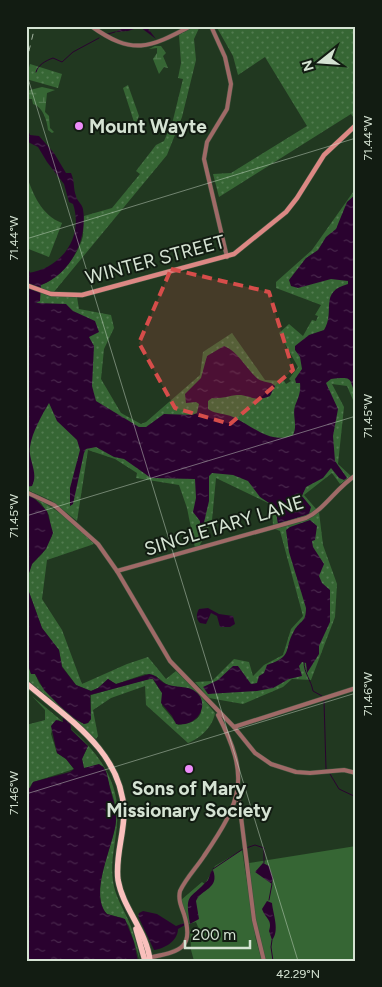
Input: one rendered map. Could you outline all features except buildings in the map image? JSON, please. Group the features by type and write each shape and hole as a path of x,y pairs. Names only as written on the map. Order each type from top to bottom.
{"highway":[{"path":"26,683 61,715"},
{"path":"26,688 72,724 102,751 118,779 124,812 118,862 118,881 124,899 144,937 147,959"}],"main road":[{"name":"WINTER STREET","path":"26,285 54,295 86,294 227,258 242,249 286,212 324,155 356,125"}],"street":[{"path":"91,26 120,43 140,46 151,45 191,26"},
{"path":"211,26 227,62 231,91 224,115 207,142 204,164 227,258"},
{"name":"SINGLETARY LANE","path":"117,571 306,518 319,510 340,486 356,475"},
{"path":"26,492 41,497 63,512 98,544 117,571 166,655 261,758 284,768 305,773 340,770 356,773"},
{"path":"234,727 356,688"},
{"path":"215,708 234,745 239,774 238,792 254,918 264,961"},
{"path":"227,734 228,723"},
{"path":"147,959 177,949 187,943 189,934 180,900 181,890 219,833 238,792"}],"highlighted area":[{"path":"171,269 269,292 293,370 230,424 175,408 139,343"}],"green space":[{"path":"195,26 200,26 194,39 196,60 182,117 167,155 53,293 39,289 41,285 62,272 73,258 83,236 84,216 112,208 140,174 136,171 156,145 164,141 173,120 183,79 178,78 181,63 179,35"},
{"path":"216,26 356,26 356,121 351,114 219,197 213,174 231,173 307,126 265,57 238,75 233,56"},
{"path":"161,46 166,53 163,56 168,68 164,67 159,74 153,59 157,53 157,48 149,49"},
{"path":"30,64 62,74 58,88 26,79"},
{"path":"128,85 139,116 135,125 123,88"},
{"path":"42,87 55,90 47,93 45,112 49,116 50,128 54,132 52,133 48,130 42,111 33,104 32,99 26,99 26,91"},
{"path":"26,174 35,196 43,209 48,215 62,223 49,257 26,248"},
{"path":"356,188 356,407 347,386 332,384 344,407 338,464 351,476 340,484 332,473 304,495 317,510 310,515 273,526 272,505 216,478 212,520 199,547 195,548 187,508 179,485 136,478 137,473 115,459 88,450 77,521 52,501 26,489 26,286 49,296 77,297 79,309 111,315 114,328 104,349 101,379 121,413 141,424 146,422 200,375 203,352 232,333 265,380 284,381 286,384 291,381 289,379 298,367 279,333 289,324 303,336 312,320 316,321 318,316 315,315 321,305 276,288 276,282 312,250"},
{"path":"26,493 62,515 94,544 47,560 42,599 62,630 82,684 148,657 166,679 176,671 196,690 215,713 209,727 197,738 188,743 146,705 145,686 111,698 93,710 98,736 96,739 70,716 84,724 88,723 91,719 91,695 152,678 162,693 162,706 178,725 192,722 198,718 201,713 200,698 166,684 156,676 145,674 116,684 108,679 98,688 91,691 76,685 62,666 59,650 42,628 29,592 27,579 32,564 43,553 52,536 49,515 41,503"},
{"path":"319,512 323,545 337,584 335,617 311,680 292,679 283,687 243,704 209,698 195,682 212,681 234,659 249,662 253,676 264,665 283,655 291,629 303,616 280,531 275,529 306,520"},
{"path":"26,659 31,674 35,674 39,683 63,710 26,679"},
{"path":"32,696 63,722 58,720 53,724 51,734 57,753 66,759 74,769 33,782 28,790 26,725 45,720 45,710"},
{"path":"70,728 81,738 99,758 112,782 117,808 113,881 133,933 140,961 129,926 123,918 107,914 102,905 100,894 101,882 116,821 115,804 107,774 103,766 84,768 82,759 88,746"},
{"path":"356,846 356,961 266,961 255,919 249,863"},
{"path":"242,850 256,940 262,961 194,961 191,950 190,930 198,927 196,922 189,924 181,900 202,882 205,884 215,866"}],"water":[{"path":"128,26 146,26 156,39 140,27 128,31 115,32"},
{"path":"26,124 30,135 39,136 54,153 66,173 71,173 77,198 83,209 84,221 80,244 75,254 60,273 41,285 40,301 36,303 66,304 73,311 95,321 99,332 89,337 94,346 92,386 96,401 139,427 146,427 164,414 192,415 197,413 199,404 196,402 186,403 185,394 201,378 207,356 224,346 234,352 258,379 272,383 275,386 270,396 260,399 237,395 212,398 208,401 208,409 233,417 269,436 277,438 293,435 295,428 294,410 300,387 300,383 296,383 295,379 302,369 300,357 295,350 295,346 309,335 324,330 329,316 330,297 339,287 348,284 348,281 331,279 298,288 291,286 289,280 306,258 318,250 326,237 336,229 347,202 356,194 356,395 350,380 344,378 331,379 326,383 338,409 333,436 335,461 347,478 344,480 339,478 331,468 323,478 306,487 302,496 311,507 309,514 278,524 275,507 260,497 248,481 233,475 212,473 209,476 209,501 202,531 200,532 200,521 193,512 196,498 195,479 151,478 124,459 114,457 96,447 86,449 84,453 73,504 70,506 70,488 80,450 77,440 57,421 49,403 31,441 30,452 34,481 32,486 26,487 27,276 28,273 51,265 60,258 73,239 76,216 73,204 69,202 64,184 38,147 26,141"},
{"path":"26,495 33,497 47,511 53,533 46,549 32,564 27,579 29,592 42,628 59,650 62,667 76,685 91,691 98,688 108,679 116,684 149,674 166,684 193,690 200,697 202,703 200,714 196,719 184,724 176,724 161,703 162,693 153,679 150,679 90,695 91,719 88,723 84,724 70,716 71,730 88,746 82,759 84,768 99,764 104,768 107,775 115,806 116,821 101,882 100,894 102,905 107,914 125,919 134,942 138,961 26,961 26,789 30,788 33,782 70,772 74,769 66,759 57,753 51,726 56,720 63,722 62,708 44,690 35,674 31,674 26,659"},
{"path":"310,520 317,526 315,540 312,541 313,547 324,564 319,576 322,583 330,590 330,622 319,646 319,654 307,673 306,663 302,662 299,666 302,676 289,679 273,688 257,691 208,694 203,687 218,680 233,666 238,666 251,684 257,683 259,676 264,673 267,665 281,659 285,655 296,627 304,619 306,608 289,552 286,530"},
{"path":"208,608 219,614 233,616 235,624 230,627 220,627 217,616 211,613 206,624 200,623 197,616 199,609"},
{"path":"263,863 269,866 273,878 272,884 255,872"},
{"path":"213,870 214,881 212,885 196,901 199,919 190,924 188,902 192,895 208,880"},
{"path":"267,901 272,903 275,922 276,932 272,940 269,931 270,924 262,909"},
{"path":"143,911 157,914 176,926 184,923 185,925 178,929 176,937 170,944 154,950 138,916"}],"waterway":[{"path":"108,34 115,32"},
{"path":"36,72 40,65 47,60 53,58 62,62 73,52 99,38"},
{"path":"26,264 30,274"},
{"path":"304,662 313,691 322,696"},
{"path":"324,700 326,769"},
{"path":"330,774 339,789 356,797"},
{"path":"246,848 255,845 264,848 264,863"},
{"path":"213,869 243,849"},
{"path":"269,900 272,884"},
{"path":"272,940 273,961"}],"railway":[{"path":"26,63 35,26"}],"place":[{"name":"Mount Wayte","path":"79,126"},
{"name":"Sons of Mary Missionary Society","path":"189,769"}]}
